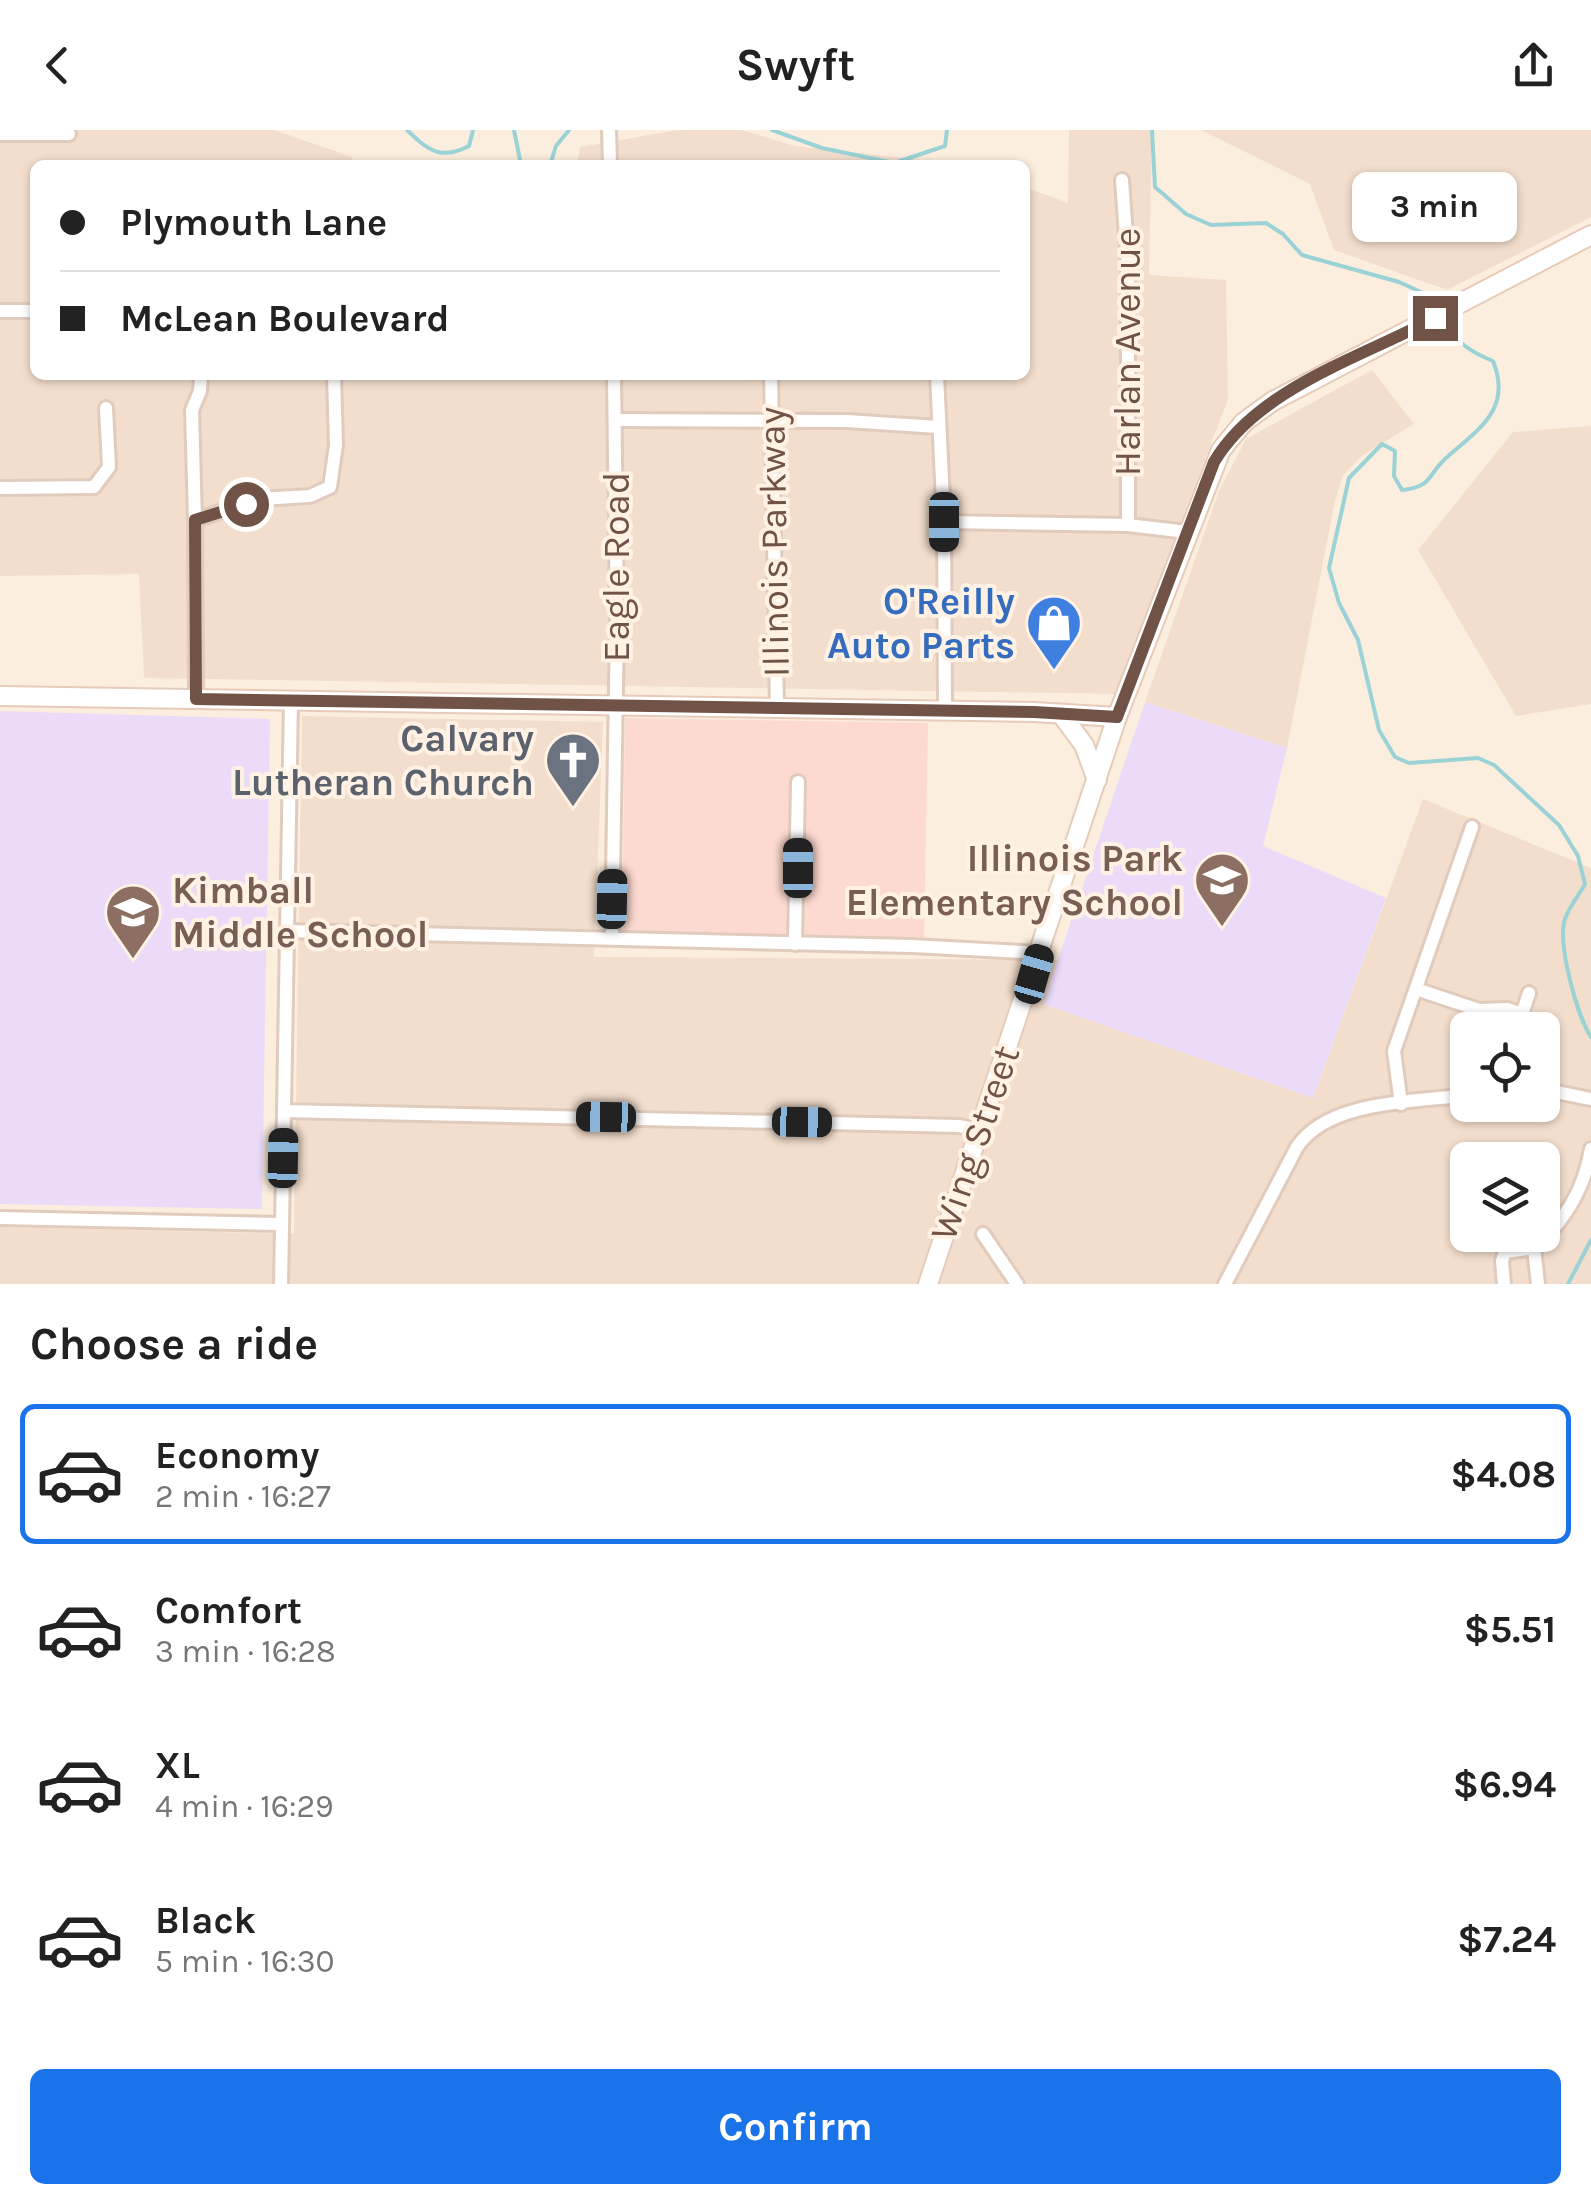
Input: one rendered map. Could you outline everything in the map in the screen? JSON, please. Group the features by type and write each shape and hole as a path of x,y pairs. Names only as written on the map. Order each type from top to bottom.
{"main road":[{"name":"Wing Street","path":"928,1284 1117,717 1214,462 1244,422 1297,388 1591,235"},
{"path":"0,696 945,710 1117,717"},
{"path":"1061,714 1084,745 1097,780"}],"street":[{"path":"609,130 610,160"},
{"path":"0,134 69,134"},
{"name":"Harlan Avenue","path":"1122,180 1128,264 1128,525"},
{"path":"0,311 30,311"},
{"path":"196,699 192,410 201,380"},
{"path":"195,520 260,500 310,496 330,487 334,380"},
{"name":"Eagle Road","path":"612,938 614,380"},
{"name":"Illinois Parkway","path":"771,380 777,708"},
{"path":"937,380 944,522 945,710"},
{"path":"0,488 94,487 109,467 106,408"},
{"path":"615,420 847,421 938,427"},
{"path":"944,522 1128,525 1187,532"},
{"path":"280,1284 291,701"},
{"path":"795,944 798,782"},
{"path":"1401,1104 1394,1052 1472,827"},
{"path":"287,932 612,938 1040,953"},
{"path":"1416,989 1479,1010 1507,1009 1522,1014 1529,993"},
{"path":"1560,1093 1591,1099"},
{"path":"1225,1284 1305,1136 1334,1116 1450,1097"},
{"path":"284,1111 644,1117 959,1126 979,1130"},
{"path":"1560,1223 1581,1186 1591,1149"},
{"path":"0,1218 282,1224"},
{"path":"983,1234 1019,1283"},
{"path":"1504,1284 1505,1252"},
{"path":"1534,1252 1538,1284"}],"shaded area":[{"path":"0,130 274,130 353,160 30,160 30,380 1030,380 1030,189 1068,203 1069,130 1152,130 1149,275 1226,280 1228,399 1116,694 144,678 139,574 0,576"},
{"path":"677,130 742,130 795,146 921,160 578,160 580,147"},
{"path":"1201,130 1591,130 1591,217 1447,290 1334,250 1310,184"},
{"path":"1372,370 1414,424 1363,455 1343,475 1287,748 1145,702 1219,491 1246,439"},
{"path":"1591,426 1591,704 1516,716 1418,550 1513,432"},
{"name":"Illinois Park Elementary School","path":"1145,702 1287,748 1263,846 1386,898 1313,1098 1043,1004"},
{"name":"Kimball Middle School","path":"0,711 270,719 262,1209 0,1204"},
{"path":"302,716 603,722 594,957 1059,960 1044,1004 1313,1098 1423,799 1591,868 1591,1284 0,1284 0,1227 294,1234"},
{"path":"625,718 928,723 924,943 622,931"}],"waterway":[{"path":"407,130 428,148 442,153 469,146 473,130"},
{"path":"514,130 520,160"},
{"path":"552,160 556,146 569,130"},
{"path":"772,130 822,148 880,160"},
{"path":"903,160 945,146 947,130"},
{"path":"1152,130 1155,187 1186,214 1211,225 1266,223 1283,234 1302,255 1399,282 1423,293 1434,309"},
{"path":"1442,321 1464,345 1493,361 1498,378 1495,406 1480,428 1419,486 1402,490 1394,476 1395,451 1382,444 1349,478 1329,568 1339,603 1358,640 1379,730 1395,757 1409,763 1478,758 1494,765 1559,825 1578,856 1585,884 1565,919 1564,945 1575,997 1591,1037"},
{"path":"1568,1284 1591,1240"}],"place":[{"name":"O'Reilly Auto Parts","path":"1054,672"},
{"name":"Calvary Lutheran Church","path":"573,809"},
{"name":"Illinois Park Elementary School","path":"1222,929"},
{"name":"Kimball Middle School","path":"133,961"}],"route":[{"path":"246,504 195,520 196,699 1034,712 1117,717 1214,462 1232,436 1273,401 1435,318"}]}
